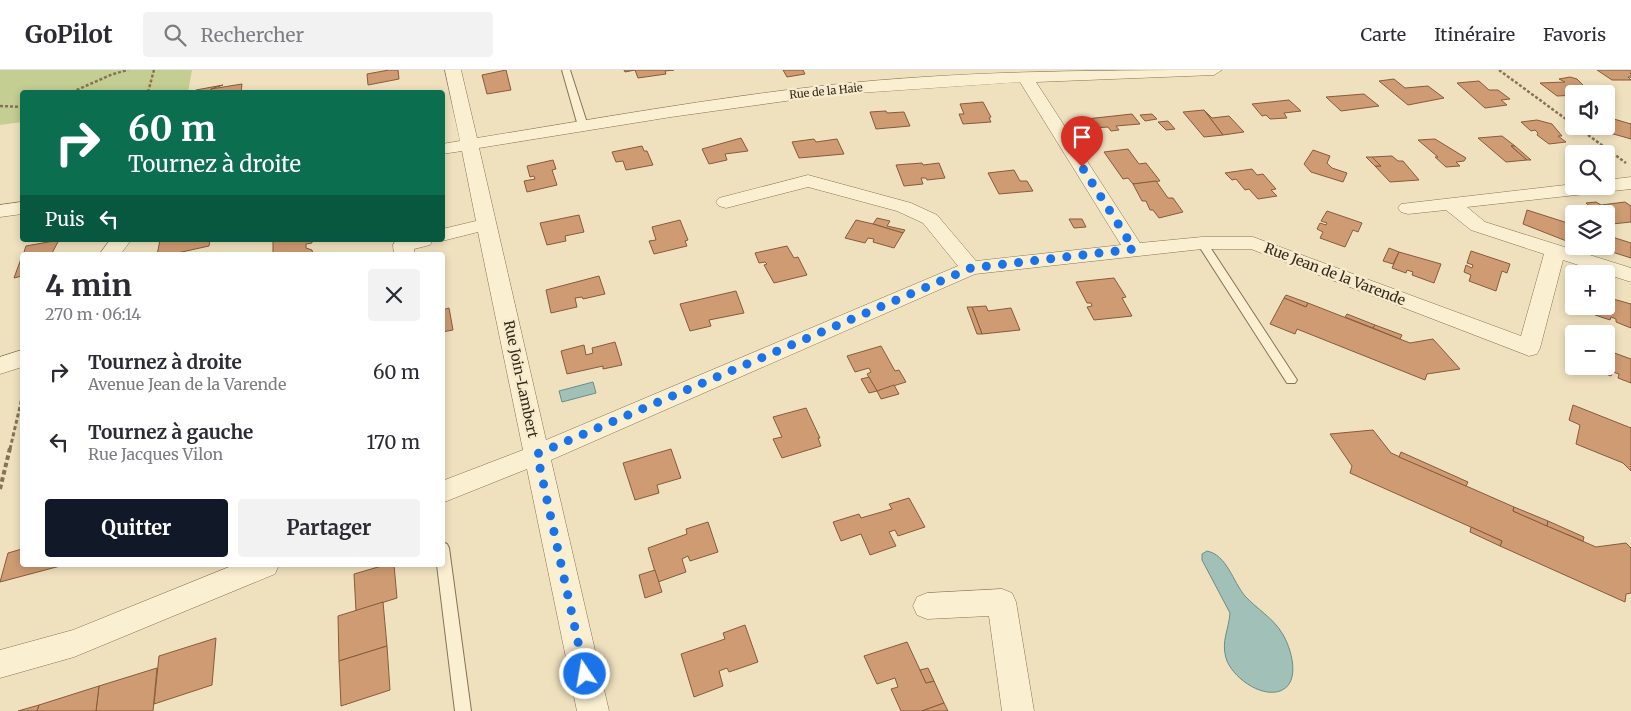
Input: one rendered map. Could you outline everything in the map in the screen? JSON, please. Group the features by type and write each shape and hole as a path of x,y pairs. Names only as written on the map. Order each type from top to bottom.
{"street":[{"name":"Rue Join-Lambert","path":"453,70 593,711"},
{"path":"861,70 871,87"},
{"name":"Rue de la Haie","path":"445,149 829,90 976,75 1025,77 1214,70"},
{"path":"1025,77 1134,249"},
{"path":"726,202 808,181 904,207 930,219 971,268"},
{"path":"1615,185 1631,183"},
{"path":"1408,208 1565,191"},
{"path":"1451,204 1478,226 1631,276"},
{"path":"0,211 20,208"},
{"path":"445,234 487,224"},
{"path":"111,252 119,242"},
{"path":"404,252 403,245 415,242"},
{"name":"Rue Jean de la Varende","path":"445,491 537,454 971,268 1134,249 1202,243 1253,243 1529,348 1555,250"},
{"path":"0,366 20,359"},
{"path":"0,664 74,643 260,567"},
{"path":"927,606 1002,602 1018,711"}],"lane":[{"path":"566,70 583,126"},
{"path":"1202,243 1292,380"},
{"path":"444,567 463,711"}],"path":[{"path":"77,90 113,74 128,70"},
{"path":"149,90 154,70"},
{"path":"1499,70 1565,119"},
{"path":"0,106 20,107"},
{"path":"1587,135 1631,167"},
{"path":"0,489 20,406"}],"green space":[{"path":"0,70 192,70 188,90 20,90 20,122 0,125"}],"water":[{"path":"593,382 596,393 562,402 559,391"},
{"path":"1207,551 1225,563 1245,596 1282,633 1289,647 1293,673 1287,687 1280,691 1264,691 1247,684 1229,665 1224,646 1230,613 1202,560 1202,554"}],"building":[{"path":"398,70 399,79 368,85 367,74"},
{"path":"506,70 511,90 487,94 482,75"},
{"path":"635,70 674,70 665,71 666,74 638,78"},
{"path":"783,70 803,70 805,74 787,77"},
{"path":"1597,70 1631,70 1631,77 1628,77 1631,80 1612,80"},
{"path":"1570,77 1577,79 1583,85 1565,85 1565,96 1557,96 1540,83 1565,82 1559,79"},
{"path":"1394,79 1405,88 1428,86 1444,98 1408,105 1379,81"},
{"path":"1479,81 1489,90 1498,90 1510,99 1501,100 1507,105 1485,108 1457,83"},
{"path":"242,84 241,90 211,90 211,89"},
{"path":"223,85 211,90 196,90"},
{"path":"1364,94 1379,106 1341,111 1326,97"},
{"path":"1289,100 1301,111 1284,113 1287,118 1270,119 1266,115 1262,116 1252,104"},
{"path":"983,102 991,117 989,118 991,122 963,124 959,114 964,114 960,104"},
{"path":"1204,110 1212,118 1229,116 1244,132 1223,135"},
{"path":"1204,110 1223,135 1204,137 1183,112"},
{"path":"886,111 887,113 904,112 910,126 876,129 870,112"},
{"path":"1132,114 1140,124 1116,126 1119,130 1111,131 1108,127 1093,128 1086,119"},
{"path":"1152,114 1157,119 1145,121 1140,115"},
{"path":"1615,119 1631,124 1631,139 1615,134"},
{"path":"1537,120 1552,124 1562,136 1558,136 1566,142 1549,144 1537,135 1538,133 1535,130 1531,131 1521,122"},
{"path":"1168,121 1175,129 1166,130 1158,122"},
{"path":"1502,136 1515,146 1511,146 1527,160 1506,162 1478,138"},
{"path":"741,138 748,151 725,154 727,160 709,164 702,149"},
{"path":"814,139 816,142 837,139 844,154 799,158 792,142"},
{"path":"1435,139 1466,158 1464,161 1456,162 1460,166 1446,167 1435,157 1438,157 1418,140"},
{"path":"642,146 644,151 647,151 653,165 626,170 623,161 616,162 612,152"},
{"path":"1511,146 1515,146 1531,160 1527,160"},
{"path":"1128,149 1139,164 1146,163 1160,181 1133,184 1128,178 1123,179 1104,152"},
{"path":"1313,150 1330,156 1327,163 1332,168 1347,173 1343,182 1311,172 1304,164"},
{"path":"1392,156 1398,161 1403,161 1419,180 1390,182 1375,166 1381,166 1372,157"},
{"path":"1366,157 1372,157 1381,166 1375,166"},
{"path":"553,160 556,169 552,170 557,185 527,192 524,181 535,179 534,176 530,177 527,166"},
{"path":"922,163 923,165 939,163 945,178 927,180 926,178 921,178 923,184 904,186 896,165"},
{"path":"1252,169 1257,175 1263,174 1276,189 1271,190 1277,196 1258,199 1249,189 1245,190 1236,179 1232,180 1225,173"},
{"path":"1014,170 1020,181 1027,181 1033,191 999,194 988,173"},
{"path":"1156,181 1168,198 1173,198 1183,212 1159,218 1153,210 1150,210 1146,201 1142,201 1133,184"},
{"path":"1596,202 1601,205 1588,205 1586,203"},
{"path":"1625,202 1631,206 1631,222 1615,224 1615,205 1601,205"},
{"path":"1527,210 1565,222 1565,240 1523,224"},
{"path":"1327,211 1362,223 1358,232 1353,230 1345,247 1320,238 1323,232 1317,229 1320,223 1326,225 1327,223 1321,221"},
{"path":"579,215 584,232 565,236 566,241 547,245 540,223"},
{"path":"877,218 890,221 887,226 905,230 903,233 873,224"},
{"path":"1069,219 1082,219 1086,227 1074,228"},
{"path":"680,220 688,240 685,241 687,246 654,254 649,241 656,240 652,227"},
{"path":"856,220 903,233 894,248 873,242 874,239 868,238 865,243 845,238"},
{"path":"1615,238 1631,243 1631,258 1615,253"},
{"path":"58,242 53,252 24,252 26,246"},
{"path":"160,242 210,242 209,246 182,252 158,252"},
{"path":"273,242 312,242 306,244 306,248 312,252 273,252"},
{"path":"787,246 794,258 798,257 807,275 774,283 764,265 767,264 765,262 759,263 755,253"},
{"path":"1389,248 1399,252 1393,264 1383,261"},
{"path":"1471,251 1510,264 1507,273 1502,271 1496,291 1469,281 1471,275 1464,272 1466,265 1472,268 1473,265 1467,263"},
{"path":"1399,252 1441,264 1434,283 1412,275 1413,272 1407,270 1406,273 1392,268"},
{"path":"20,262 20,276 14,278"},
{"path":"599,276 605,294 583,299 582,297 575,298 577,307 551,313 546,290"},
{"path":"1114,278 1126,297 1122,298 1132,316 1094,320 1087,307 1092,306 1091,303 1087,303 1076,282"},
{"path":"736,291 744,313 709,320 711,326 690,331 680,304"},
{"path":"1286,295 1308,303 1306,307 1284,298"},
{"path":"1284,298 1306,307 1308,303 1410,343 1433,339 1460,369 1427,374 1425,380 1297,329 1295,334 1270,324"},
{"path":"1615,300 1631,304 1631,328 1616,322 1616,319 1611,317 1610,320 1595,315 1615,315"},
{"path":"986,306 988,311 1011,308 1020,330 982,334 972,307"},
{"path":"967,307 972,307 982,334 977,334"},
{"path":"449,308 453,330 445,331 445,309"},
{"path":"1347,314 1375,325 1373,328 1345,317"},
{"path":"1375,325 1402,335 1400,339 1373,328"},
{"path":"615,342 622,365 603,369 603,366 567,374 561,351 584,345 586,355 593,353 592,348"},
{"path":"881,346 895,371 899,370 906,382 877,391 867,374 871,372 869,368 855,372 847,356"},
{"path":"1615,353 1631,359 1631,383 1618,378 1619,374 1615,373"},
{"path":"869,377 877,391 869,393 861,379"},
{"path":"894,385 899,394 881,399 877,391"},
{"path":"1573,405 1631,428 1631,471 1623,463 1576,444 1580,425 1569,420"},
{"path":"806,408 820,438 818,438 821,446 782,458 773,439 782,437 773,417"},
{"path":"1373,430 1391,453 1514,507 1513,511 1596,547 1626,543 1631,548 1631,593 1626,594 1625,602 1500,546 1502,541 1350,473 1352,466 1330,434"},
{"path":"671,449 681,478 657,485 659,493 635,500 623,463"},
{"path":"1401,452 1468,482 1466,486 1399,457"},
{"path":"909,498 925,527 898,536 895,530 889,532 896,546 870,555 861,534 841,541 833,522 859,514 861,518 892,509 889,504"},
{"path":"1514,507 1548,521 1547,526 1513,511"},
{"path":"1548,521 1584,537 1583,541 1547,526"},
{"path":"708,522 718,552 690,561 688,556 682,559 686,572 658,582 648,548 687,534 686,529"},
{"path":"1471,527 1502,541 1500,546 1470,532"},
{"path":"20,550 20,567 56,567 0,582 8,553"},
{"path":"378,567 394,567 397,598 356,611 354,574"},
{"path":"655,570 662,592 645,598 639,575"},
{"path":"383,602 387,646 339,661 338,616"},
{"path":"745,625 758,662 729,672 727,668 719,671 723,686 694,697 681,654 725,639 723,633"},
{"path":"216,638 212,685 154,704 159,656"},
{"path":"907,642 926,683 934,681 944,703 922,711 901,711 891,689 898,687 895,678 877,684 864,656"},
{"path":"387,646 390,690 341,706 339,661"},
{"path":"157,668 153,711 96,711 99,686"},
{"path":"928,668 934,681 926,683 920,670"},
{"path":"99,686 96,711 37,711 39,705"},
{"path":"944,703 948,711 922,711"},
{"path":"39,705 37,711 18,711"}],"route":[{"path":"585,674 537,454 971,268 1134,249 1082,167"}]}
